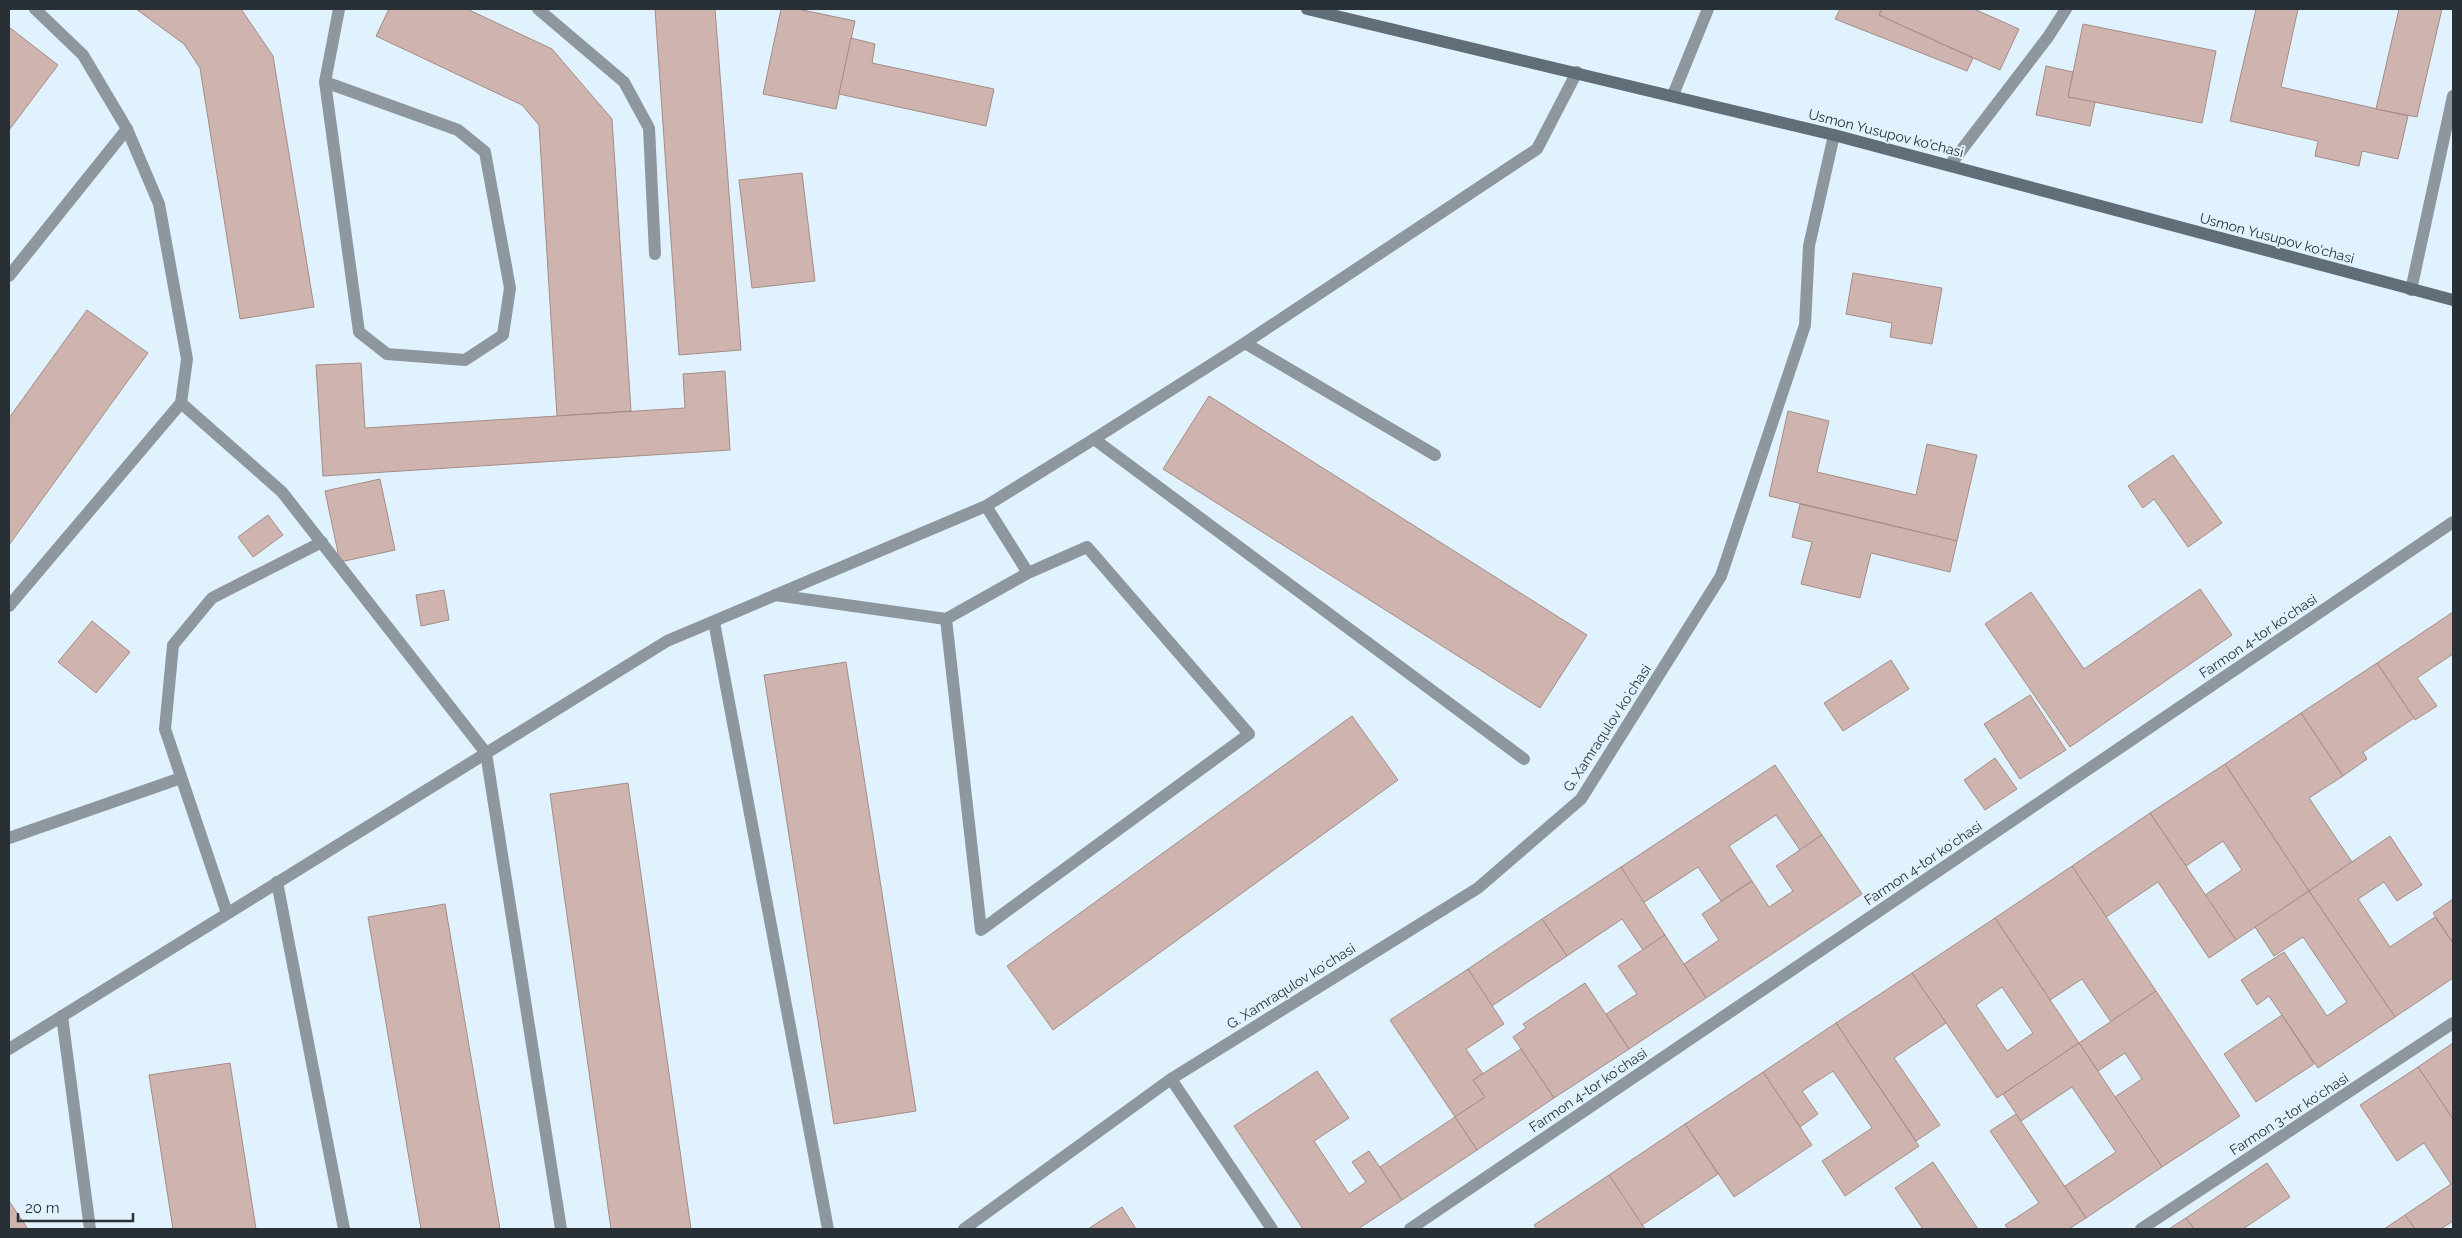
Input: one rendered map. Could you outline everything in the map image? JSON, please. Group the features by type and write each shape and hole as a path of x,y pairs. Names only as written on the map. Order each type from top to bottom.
{"main road":[{"name":"Usmon Yusupov ko'chasi","path":"1307,9 1577,72 1834,135 2453,300"}],"street":[{"path":"9,606 180,403 187,359 159,204 127,129 83,55 35,9"},
{"path":"325,82 458,130 485,152 510,288 503,335 465,360 387,354 359,332 325,82 339,9"},
{"path":"538,9 624,82 649,128 655,254"},
{"path":"1672,95 1708,9"},
{"path":"1950,165 2048,37 2066,9"},
{"path":"9,1049 666,641 986,506 1094,439 1245,343 1537,149 1577,72"},
{"path":"2411,290 2453,96"},
{"path":"9,276 127,129"},
{"name":"G. Xamraqulov koʻchasi","path":"964,1229 1170,1079 1478,888 1581,799 1721,576 1805,325 1809,246 1834,135"},
{"path":"1245,343 1435,455"},
{"path":"180,403 282,492 486,753 560,1229"},
{"path":"1094,439 1524,759"},
{"path":"986,506 1028,572"},
{"name":"Farmon 4-tor koʻchasi","path":"1410,1229 2453,522"},
{"path":"226,913 164,729 173,644 212,598 322,542"},
{"path":"775,596 946,619 1028,572 1087,547 1249,734 981,930 946,619"},
{"path":"714,622 828,1229"},
{"path":"9,838 181,778"},
{"path":"277,882 344,1229"},
{"path":"62,1016 90,1229"},
{"name":"Farmon 3-tor koʻchasi","path":"2141,1229 2453,1023"},
{"path":"1170,1079 1272,1229"}],"building":[{"path":"136,9 241,9 273,56 314,307 240,319 200,68 184,44"},
{"path":"389,9 467,9 552,49 612,119 631,411 557,416 539,125 522,105 376,36"},
{"path":"655,9 715,9 741,350 679,355"},
{"path":"781,9 798,9 855,21 836,109 763,94"},
{"path":"1840,9 1882,9 1879,15 1973,58 1967,71 1835,19"},
{"path":"1882,9 1974,9 2019,29 2000,70 1879,15"},
{"path":"2256,9 2298,9 2281,87 2408,116 2398,159 2362,151 2359,166 2315,156 2318,141 2230,121"},
{"path":"2399,9 2442,9 2417,117 2376,109"},
{"path":"2083,24 2216,51 2202,123 2068,97"},
{"path":"9,27 58,65 9,130"},
{"path":"851,38 875,44 872,63 994,89 986,126 839,94"},
{"path":"2046,66 2073,72 2068,97 2095,102 2090,126 2036,115"},
{"path":"802,173 815,281 752,288 739,180"},
{"path":"1853,273 1942,288 1932,344 1890,337 1892,323 1846,314"},
{"path":"87,310 148,353 9,545 9,418"},
{"path":"361,363 365,428 685,408 683,374 725,371 730,450 323,476 316,365"},
{"path":"1209,396 1587,635 1540,708 1163,469"},
{"path":"1788,411 1829,421 1817,472 1916,495 1927,444 1977,455 1957,541 1769,496"},
{"path":"2173,455 2222,523 2188,547 2154,499 2143,508 2128,486"},
{"path":"380,479 395,550 340,562 325,491"},
{"path":"1800,504 1957,541 1950,572 1871,553 1860,598 1801,584 1812,542 1792,537"},
{"path":"268,515 283,535 253,557 238,537"},
{"path":"2200,589 2232,635 2070,747 1985,624 2031,592 2084,669"},
{"path":"444,590 449,620 421,626 416,595"},
{"path":"2453,612 2453,654 2417,678 2437,706 2415,720 2377,663"},
{"path":"92,621 130,652 96,693 58,662"},
{"path":"1891,660 1909,689 1843,731 1824,703"},
{"path":"846,662 916,1111 834,1124 764,675"},
{"path":"2377,663 2414,718 2363,752 2367,759 2343,776 2301,713"},
{"path":"2030,695 2066,750 2020,779 1984,724"},
{"path":"2301,713 2343,776 2309,798 2352,862 2309,891 2225,764"},
{"path":"1352,716 1398,780 1053,1030 1007,966"},
{"path":"1995,758 2017,789 1985,810 1964,780"},
{"path":"2225,764 2309,891 2236,940 2205,895 2242,870 2223,841 2186,866 2150,813"},
{"path":"1775,765 1822,835 1800,850 1776,815 1729,846 1752,881 1721,901 1698,867 1643,903 1621,867"},
{"path":"628,783 691,1229 611,1229 550,794"},
{"path":"2150,813 2236,940 2209,958 2158,882 2106,917 2072,866"},
{"path":"1822,835 1862,894 1706,998 1684,964 1719,940 1702,914 1752,881 1769,907 1793,891 1776,866"},
{"path":"2390,836 2422,885 2397,901 2384,882 2358,899 2390,947 2435,917 2453,943 2453,978 2395,1017 2309,891"},
{"path":"2072,866 2156,991 2111,1022 2082,979 2050,1000 1995,918"},
{"path":"1621,867 1665,935 1643,950 1622,919 1567,956 1542,919"},
{"path":"2309,891 2395,1017 2318,1068 2269,996 2257,1005 2241,980 2284,952 2327,1016 2347,1002 2303,937 2274,956 2255,927"},
{"path":"2453,899 2453,943 2433,913"},
{"path":"445,904 500,1229 421,1229 368,917"},
{"path":"1995,918 2079,1043 1997,1098 1912,973","holes":["2002,987 2033,1033 2007,1051 1976,1005"]},
{"path":"1542,919 1567,956 1492,1006 1468,969"},
{"path":"1665,935 1706,998 1629,1049 1606,1014 1637,994 1618,966"},
{"path":"1468,969 1504,1024 1466,1049 1483,1074 1473,1080 1485,1097 1455,1117 1390,1020"},
{"path":"1912,973 1946,1023 1894,1058 1940,1125 1916,1141 1836,1023"},
{"path":"1585,983 1629,1049 1554,1098 1513,1037 1526,1028 1523,1024"},
{"path":"2156,991 2240,1116 2162,1167 2115,1097 2142,1079 2125,1053 2098,1071 2079,1043"},
{"path":"2282,1015 2314,1064 2256,1102 2224,1054"},
{"path":"1836,1023 1919,1146 1845,1196 1822,1161 1872,1128 1833,1071 1802,1091 1818,1114 1800,1127 1763,1072"},
{"path":"2079,1043 2162,1167 2086,1218 2065,1186 2116,1152 2072,1087 2021,1121 2003,1094"},
{"path":"2453,1043 2453,1119 2418,1067"},
{"path":"1521,1049 1554,1098 1477,1150 1455,1117 1485,1097 1473,1080"},
{"path":"230,1063 256,1229 173,1229 149,1075"},
{"path":"2418,1067 2453,1119 2453,1221 2441,1229 2415,1229 2405,1215 2451,1184 2424,1143 2397,1161 2360,1105"},
{"path":"1317,1071 1349,1118 1314,1141 1349,1194 1366,1182 1352,1162 1369,1151 1402,1200 1358,1229 1303,1229 1234,1126"},
{"path":"1763,1072 1812,1145 1734,1197 1685,1124"},
{"path":"2016,1114 2086,1218 2069,1229 2008,1229 2005,1225 2039,1203 1990,1131"},
{"path":"1455,1117 1477,1150 1402,1200 1380,1167"},
{"path":"1685,1124 1718,1174 1642,1225 1609,1175"},
{"path":"1933,1162 1978,1229 1923,1229 1895,1188"},
{"path":"2267,1163 2290,1197 2243,1229 2194,1229 2186,1218"},
{"path":"1609,1175 1645,1229 1537,1229 1534,1225"},
{"path":"9,1201 28,1229 9,1229"},
{"path":"1122,1207 1136,1229 1088,1229"},
{"path":"2405,1215 2415,1229 2384,1229"},
{"path":"2186,1218 2194,1229 2169,1229"}]}
